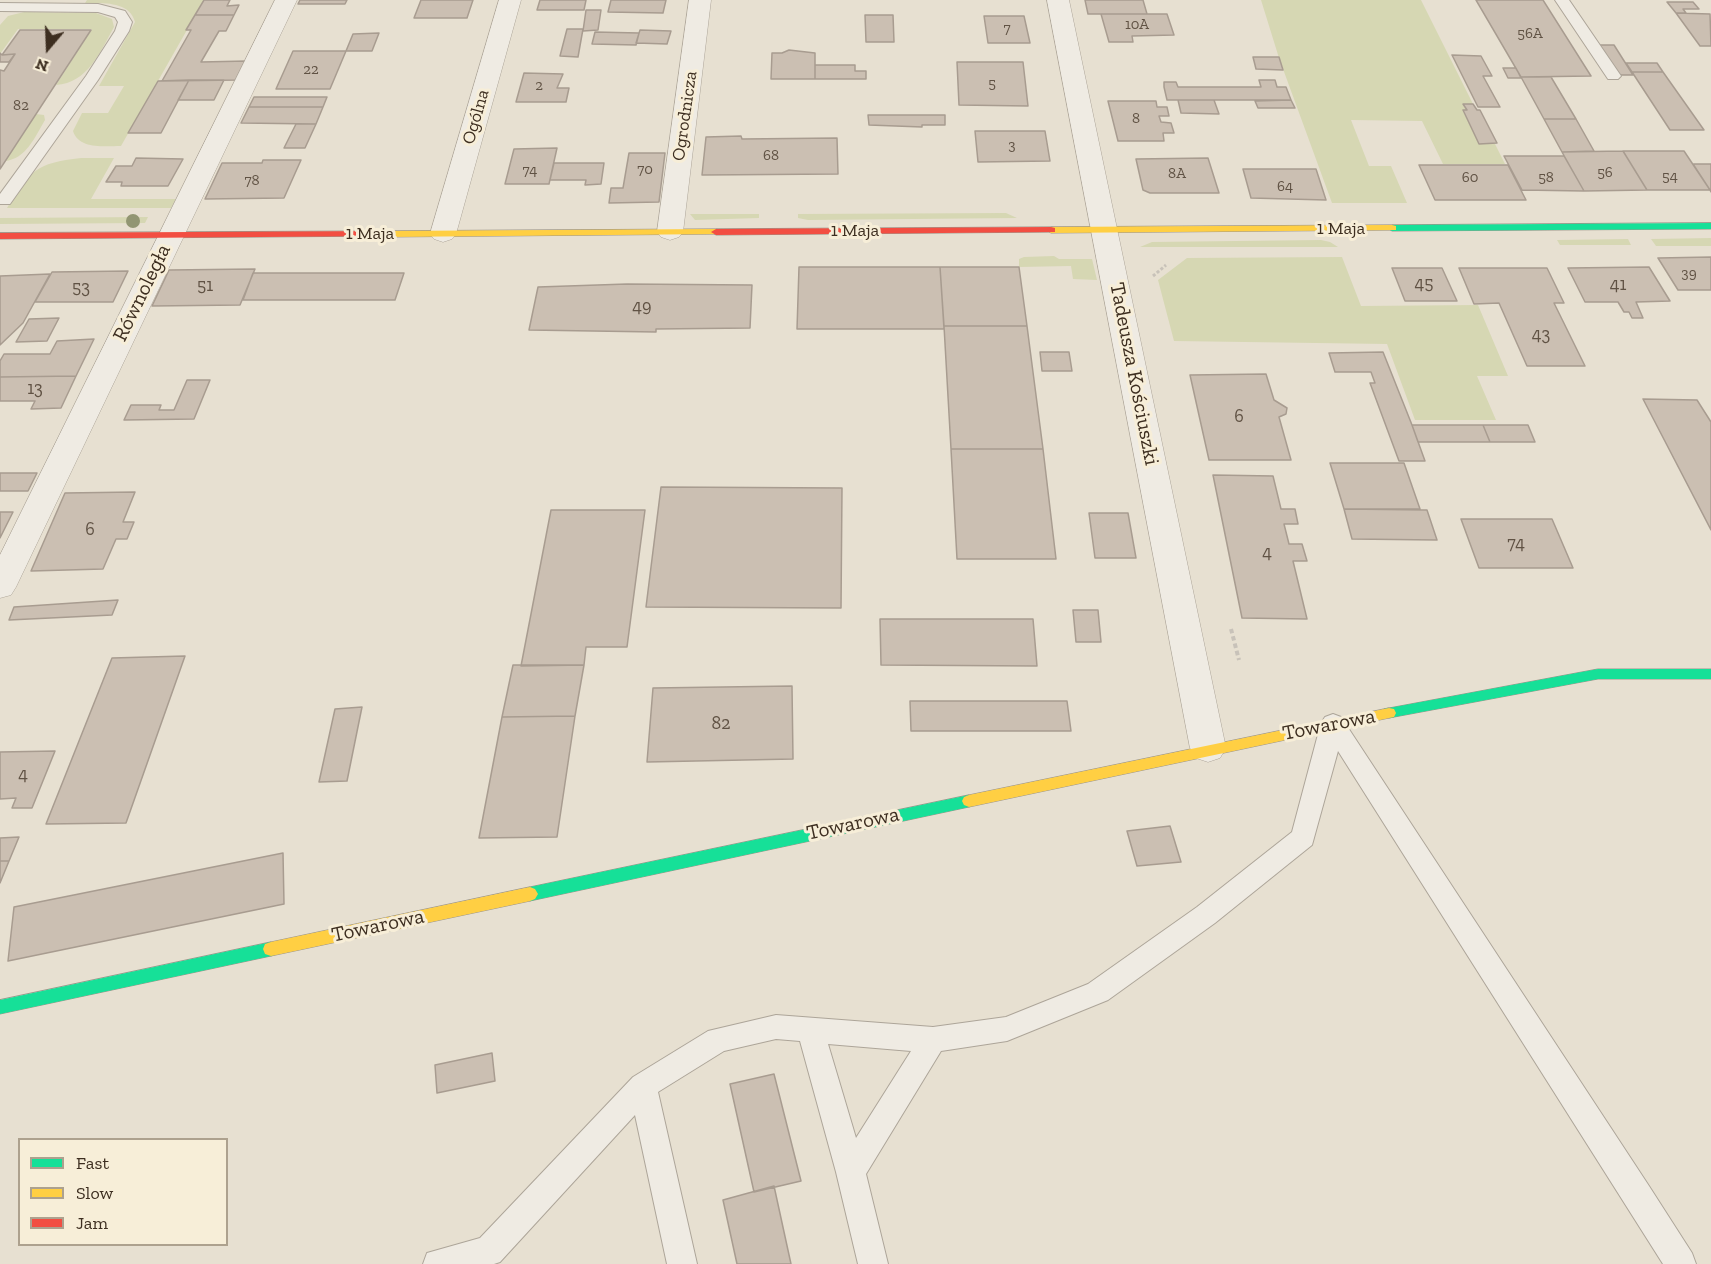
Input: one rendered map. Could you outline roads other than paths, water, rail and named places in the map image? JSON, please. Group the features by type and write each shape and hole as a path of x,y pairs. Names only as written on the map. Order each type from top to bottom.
{"street":[{"name":"Równoległa","path":"0,587 286,0"},
{"name":"Ogólna","path":"443,234 510,0"},
{"name":"Ogrodnicza","path":"670,232 700,0"},
{"name":"Tadeusza Kościuszki","path":"1058,0 1209,748"},
{"name":"1 Maja","path":"0,236 1711,226"},
{"name":"Towarowa","path":"0,1007 1333,723 1598,674 1711,674"}],"lane":[{"path":"1562,0 1612,76"},
{"path":"0,7 98,8 120,14 125,22 122,31 93,77 4,200"},
{"path":"438,1264 489,1251 643,1086 718,1040 776,1026 933,1040 1007,1029 1098,992 1206,915 1303,838 1333,723"},
{"path":"1333,723 1433,882 1603,1140 1681,1264"},
{"path":"810,1029 851,1172 873,1264"},
{"path":"851,1172 933,1040"},
{"path":"643,1086 682,1264"}]}
